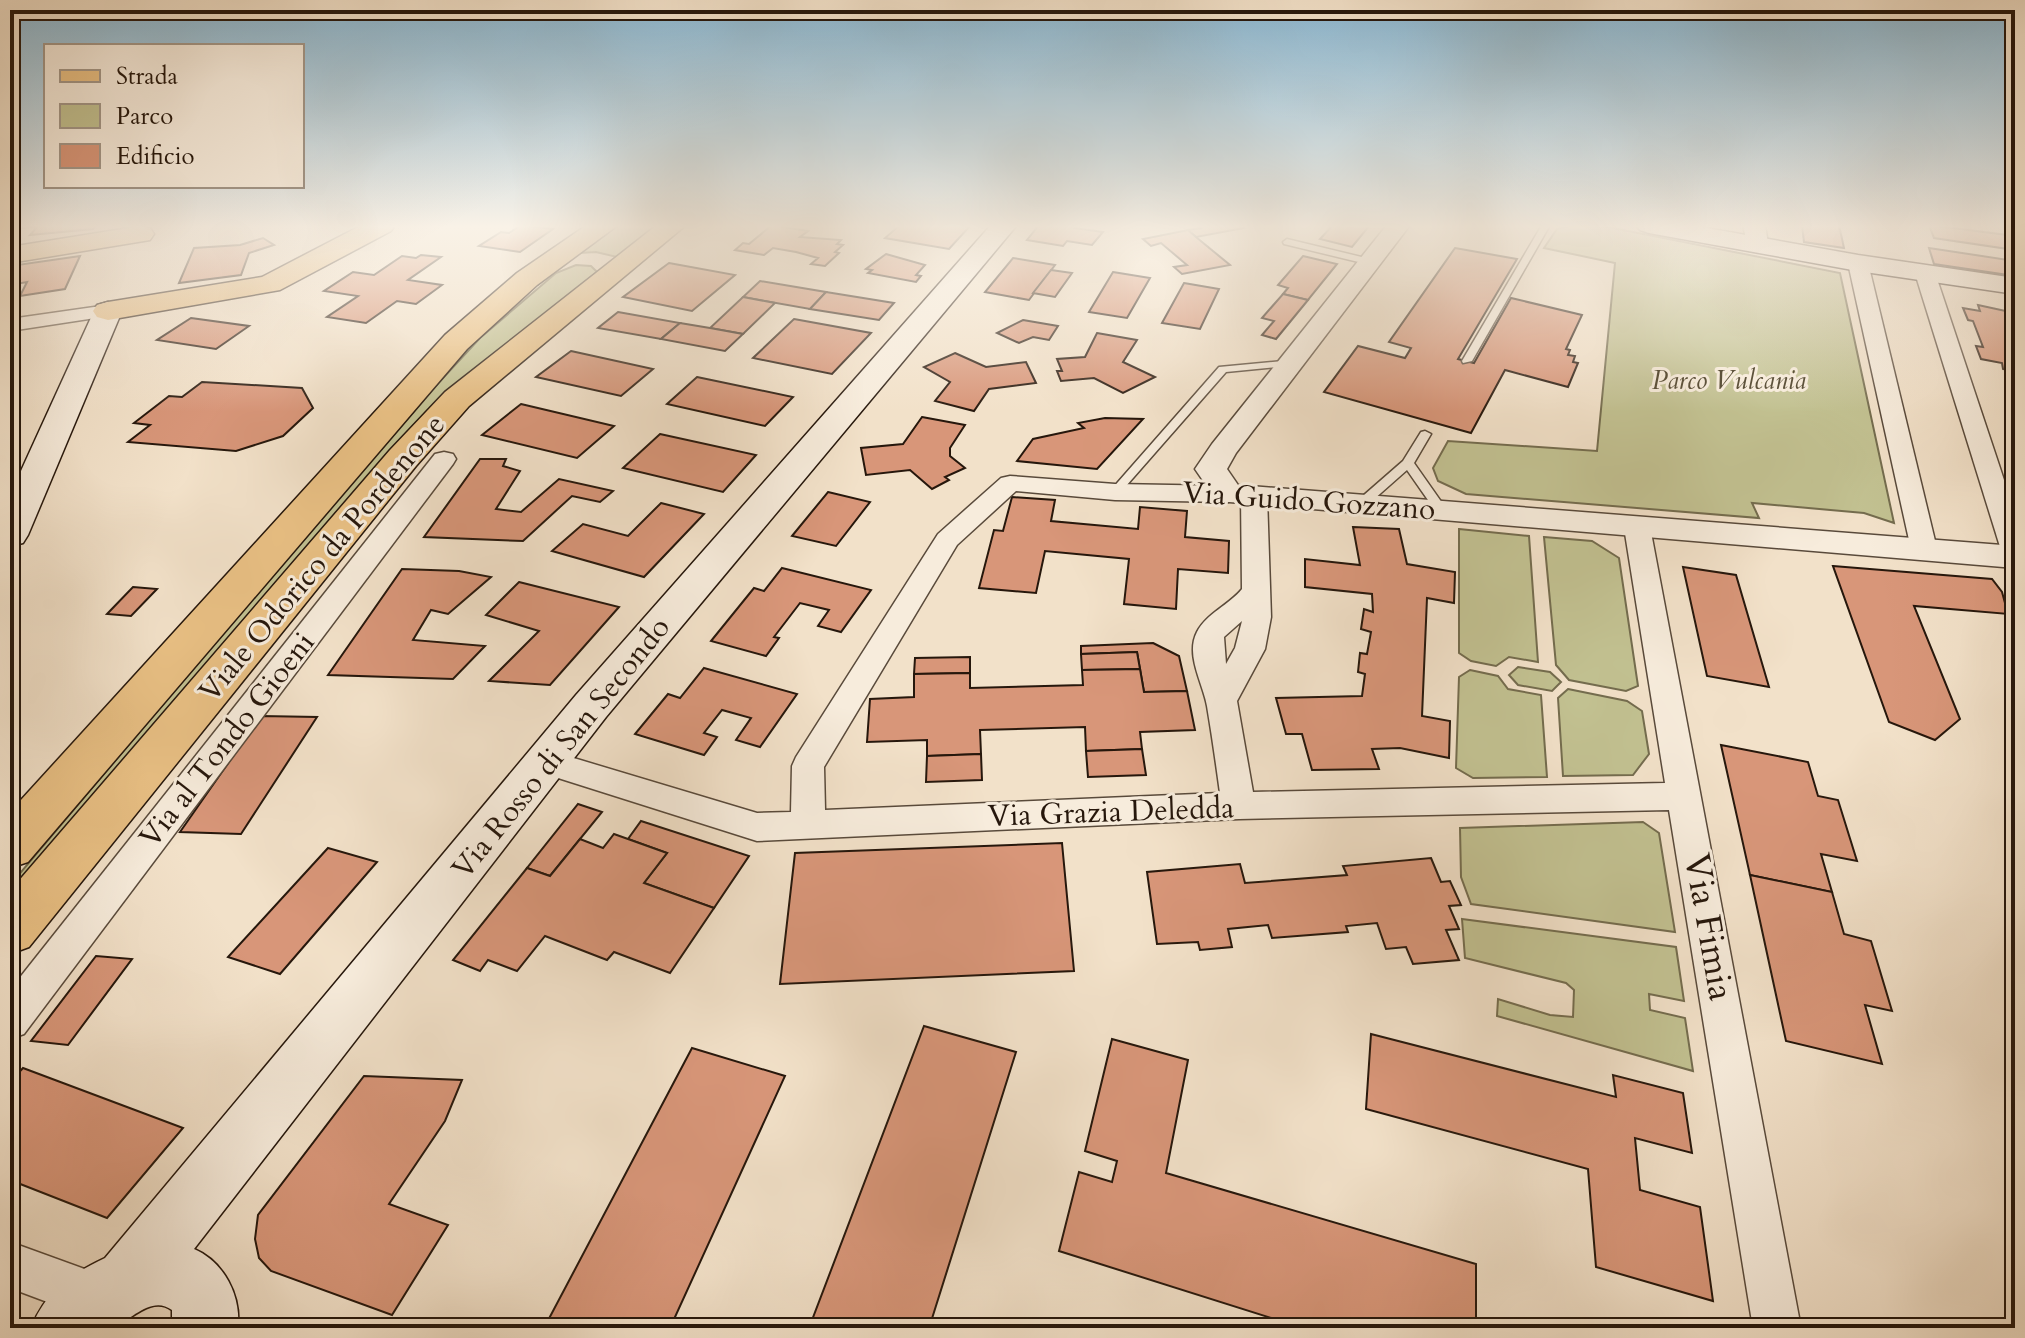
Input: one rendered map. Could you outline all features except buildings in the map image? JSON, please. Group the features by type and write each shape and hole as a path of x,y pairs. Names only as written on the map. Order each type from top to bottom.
{"main road":[{"path":"10,535 118,287"},
{"path":"108,311 249,287"},
{"name":"Viale Odorico da Pordenone","path":"10,847 456,342 513,287"},
{"path":"456,342 529,287"},
{"name":"Viale Odorico da Pordenone","path":"10,930 457,399 594,287"},
{"name":"Via Rosso di San Secondo","path":"83,1310 547,762 600,695 950,287"},
{"path":"83,1310 154,1274 175,1275 192,1283 203,1297 205,1328"}],"street":[{"path":"1222,701 1250,649 1257,617 1256,591 1241,495 1211,469 1351,287"},
{"path":"1864,287 1924,549"},
{"path":"1930,287 2015,555"},
{"path":"10,325 108,311"},
{"name":"Via al Tondo Gioeni","path":"10,1021 444,459"},
{"name":"Via Guido Gozzano","path":"808,825 808,766 947,540 1010,483 1115,492 1241,495 2015,555"},
{"name":"Via Fimia","path":"1637,527 1777,1328"},
{"path":"1239,806 1222,701 1209,659 1210,635 1256,591"},
{"name":"Via Grazia Deledda","path":"547,762 757,827 1239,806 1686,796"},
{"path":"10,1265 83,1310"}],"lane":[{"path":"1467,361 1510,287"},
{"path":"1115,492 1223,369 1293,363"},
{"path":"1360,505 1408,463 1425,434"},
{"path":"1408,463 1441,510"}],"green space":[{"path":"539,287 578,287 466,377 10,903 10,885 394,431 480,338"},
{"name":"Parco Vulcania","path":"1613,287 1843,287 1894,523 1864,513 1752,503 1759,518 1466,494 1438,481 1433,468 1448,441 1597,451"},
{"path":"1459,529 1529,536 1538,662 1509,657 1496,666 1471,661 1459,653"},
{"path":"1544,537 1592,541 1619,558 1638,686 1626,691 1569,680 1556,665"},
{"path":"1518,667 1550,672 1561,682 1552,691 1518,685 1509,675"},
{"path":"1470,670 1498,676 1508,689 1541,695 1547,777 1473,778 1456,768 1459,677"},
{"path":"1568,689 1627,701 1642,711 1649,754 1633,775 1563,776 1558,698"},
{"path":"1643,822 1659,833 1675,932 1471,904 1461,877 1460,828"},
{"path":"1462,919 1676,947 1684,1001 1649,994 1650,1010 1685,1018 1693,1071 1497,1016 1498,999 1550,1015 1573,1017 1574,990 1566,983 1465,958"}]}
